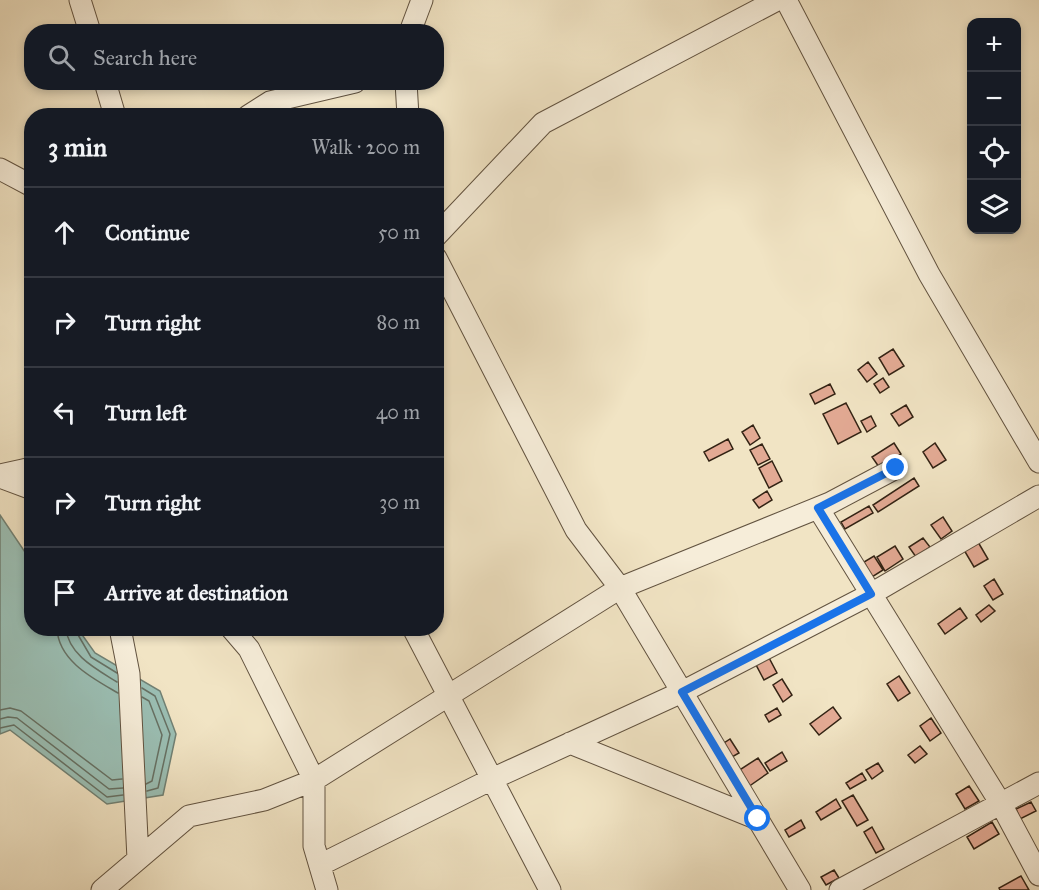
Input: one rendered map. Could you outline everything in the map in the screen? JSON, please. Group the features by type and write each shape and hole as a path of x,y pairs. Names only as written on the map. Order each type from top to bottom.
{"street":[{"path":"80,0 88,24"},
{"path":"413,24 422,0"},
{"path":"444,228 543,123 777,0"},
{"path":"786,0 929,274 1039,462"},
{"path":"107,90 113,108"},
{"path":"261,108 270,102 321,90"},
{"path":"406,90 408,108"},
{"path":"0,169 24,182"},
{"path":"444,274 576,530 621,588 801,890"},
{"path":"102,890 189,816 264,800 314,780 449,698 621,588 818,508 896,468"},
{"path":"0,476 24,470"},
{"path":"0,476 24,486"},
{"path":"320,865 492,779 682,692 871,594 1039,496"},
{"path":"818,508 1001,804 1039,875"},
{"path":"122,636 129,674 138,859"},
{"path":"238,636 249,649 314,780 314,846 327,890"},
{"path":"417,636 550,890"},
{"path":"570,743 758,819"},
{"path":"840,890 1039,783"}],"water":[{"path":"0,515 24,551 24,636 83,636 95,653 160,691 176,734 163,795 107,804 10,730 0,734"}],"building":[{"path":"893,349 904,366 889,375 879,358"},
{"path":"868,362 877,374 867,382 858,370"},
{"path":"883,378 889,387 880,393 874,384"},
{"path":"830,384 835,394 815,404 810,394"},
{"path":"846,403 861,432 838,444 823,414"},
{"path":"906,405 913,417 899,426 891,414"},
{"path":"871,416 876,426 867,432 861,421"},
{"path":"753,425 760,438 750,445 742,432"},
{"path":"728,439 733,449 709,461 704,452"},
{"path":"894,443 901,454 879,467 872,457"},
{"path":"935,443 946,460 933,468 923,452"},
{"path":"762,444 770,459 758,465 750,450"},
{"path":"772,461 782,481 769,488 759,468"},
{"path":"914,478 919,486 878,512 873,505"},
{"path":"767,491 772,500 759,508 753,500"},
{"path":"869,506 873,513 845,529 841,522"},
{"path":"943,517 952,531 941,539 931,525"},
{"path":"923,538 930,547 916,557 909,547"},
{"path":"978,542 988,559 974,567 964,550"},
{"path":"895,546 903,559 885,571 877,557"},
{"path":"874,556 883,570 872,577 864,562"},
{"path":"994,579 1003,594 993,600 984,586"},
{"path":"989,605 995,611 981,622 976,615"},
{"path":"960,608 967,618 945,634 938,624"},
{"path":"767,654 777,673 764,680 754,661"},
{"path":"899,676 910,693 898,701 887,684"},
{"path":"782,679 792,695 783,702 773,685"},
{"path":"833,707 841,718 819,735 810,724"},
{"path":"777,708 781,715 769,722 765,715"},
{"path":"931,718 941,733 930,741 920,726"},
{"path":"730,739 739,753 732,757 724,743"},
{"path":"920,746 927,754 915,763 908,755"},
{"path":"782,752 787,761 770,771 765,763"},
{"path":"758,758 768,773 748,787 738,771"},
{"path":"878,763 883,771 872,779 866,770"},
{"path":"862,773 866,780 850,789 846,783"},
{"path":"969,786 979,801 965,809 956,794"},
{"path":"853,795 868,820 857,826 842,801"},
{"path":"836,799 841,808 821,820 816,812"},
{"path":"1031,802 1036,811 1020,819 1016,809"},
{"path":"801,820 805,828 789,837 785,830"},
{"path":"992,822 999,834 974,849 967,837"},
{"path":"872,827 884,849 876,853 864,832"},
{"path":"834,870 839,878 826,885 821,877"},
{"path":"1021,876 1029,890 1000,890 999,888"}],"route":[{"path":"758,819 682,692 871,594 818,508 896,468"}]}
